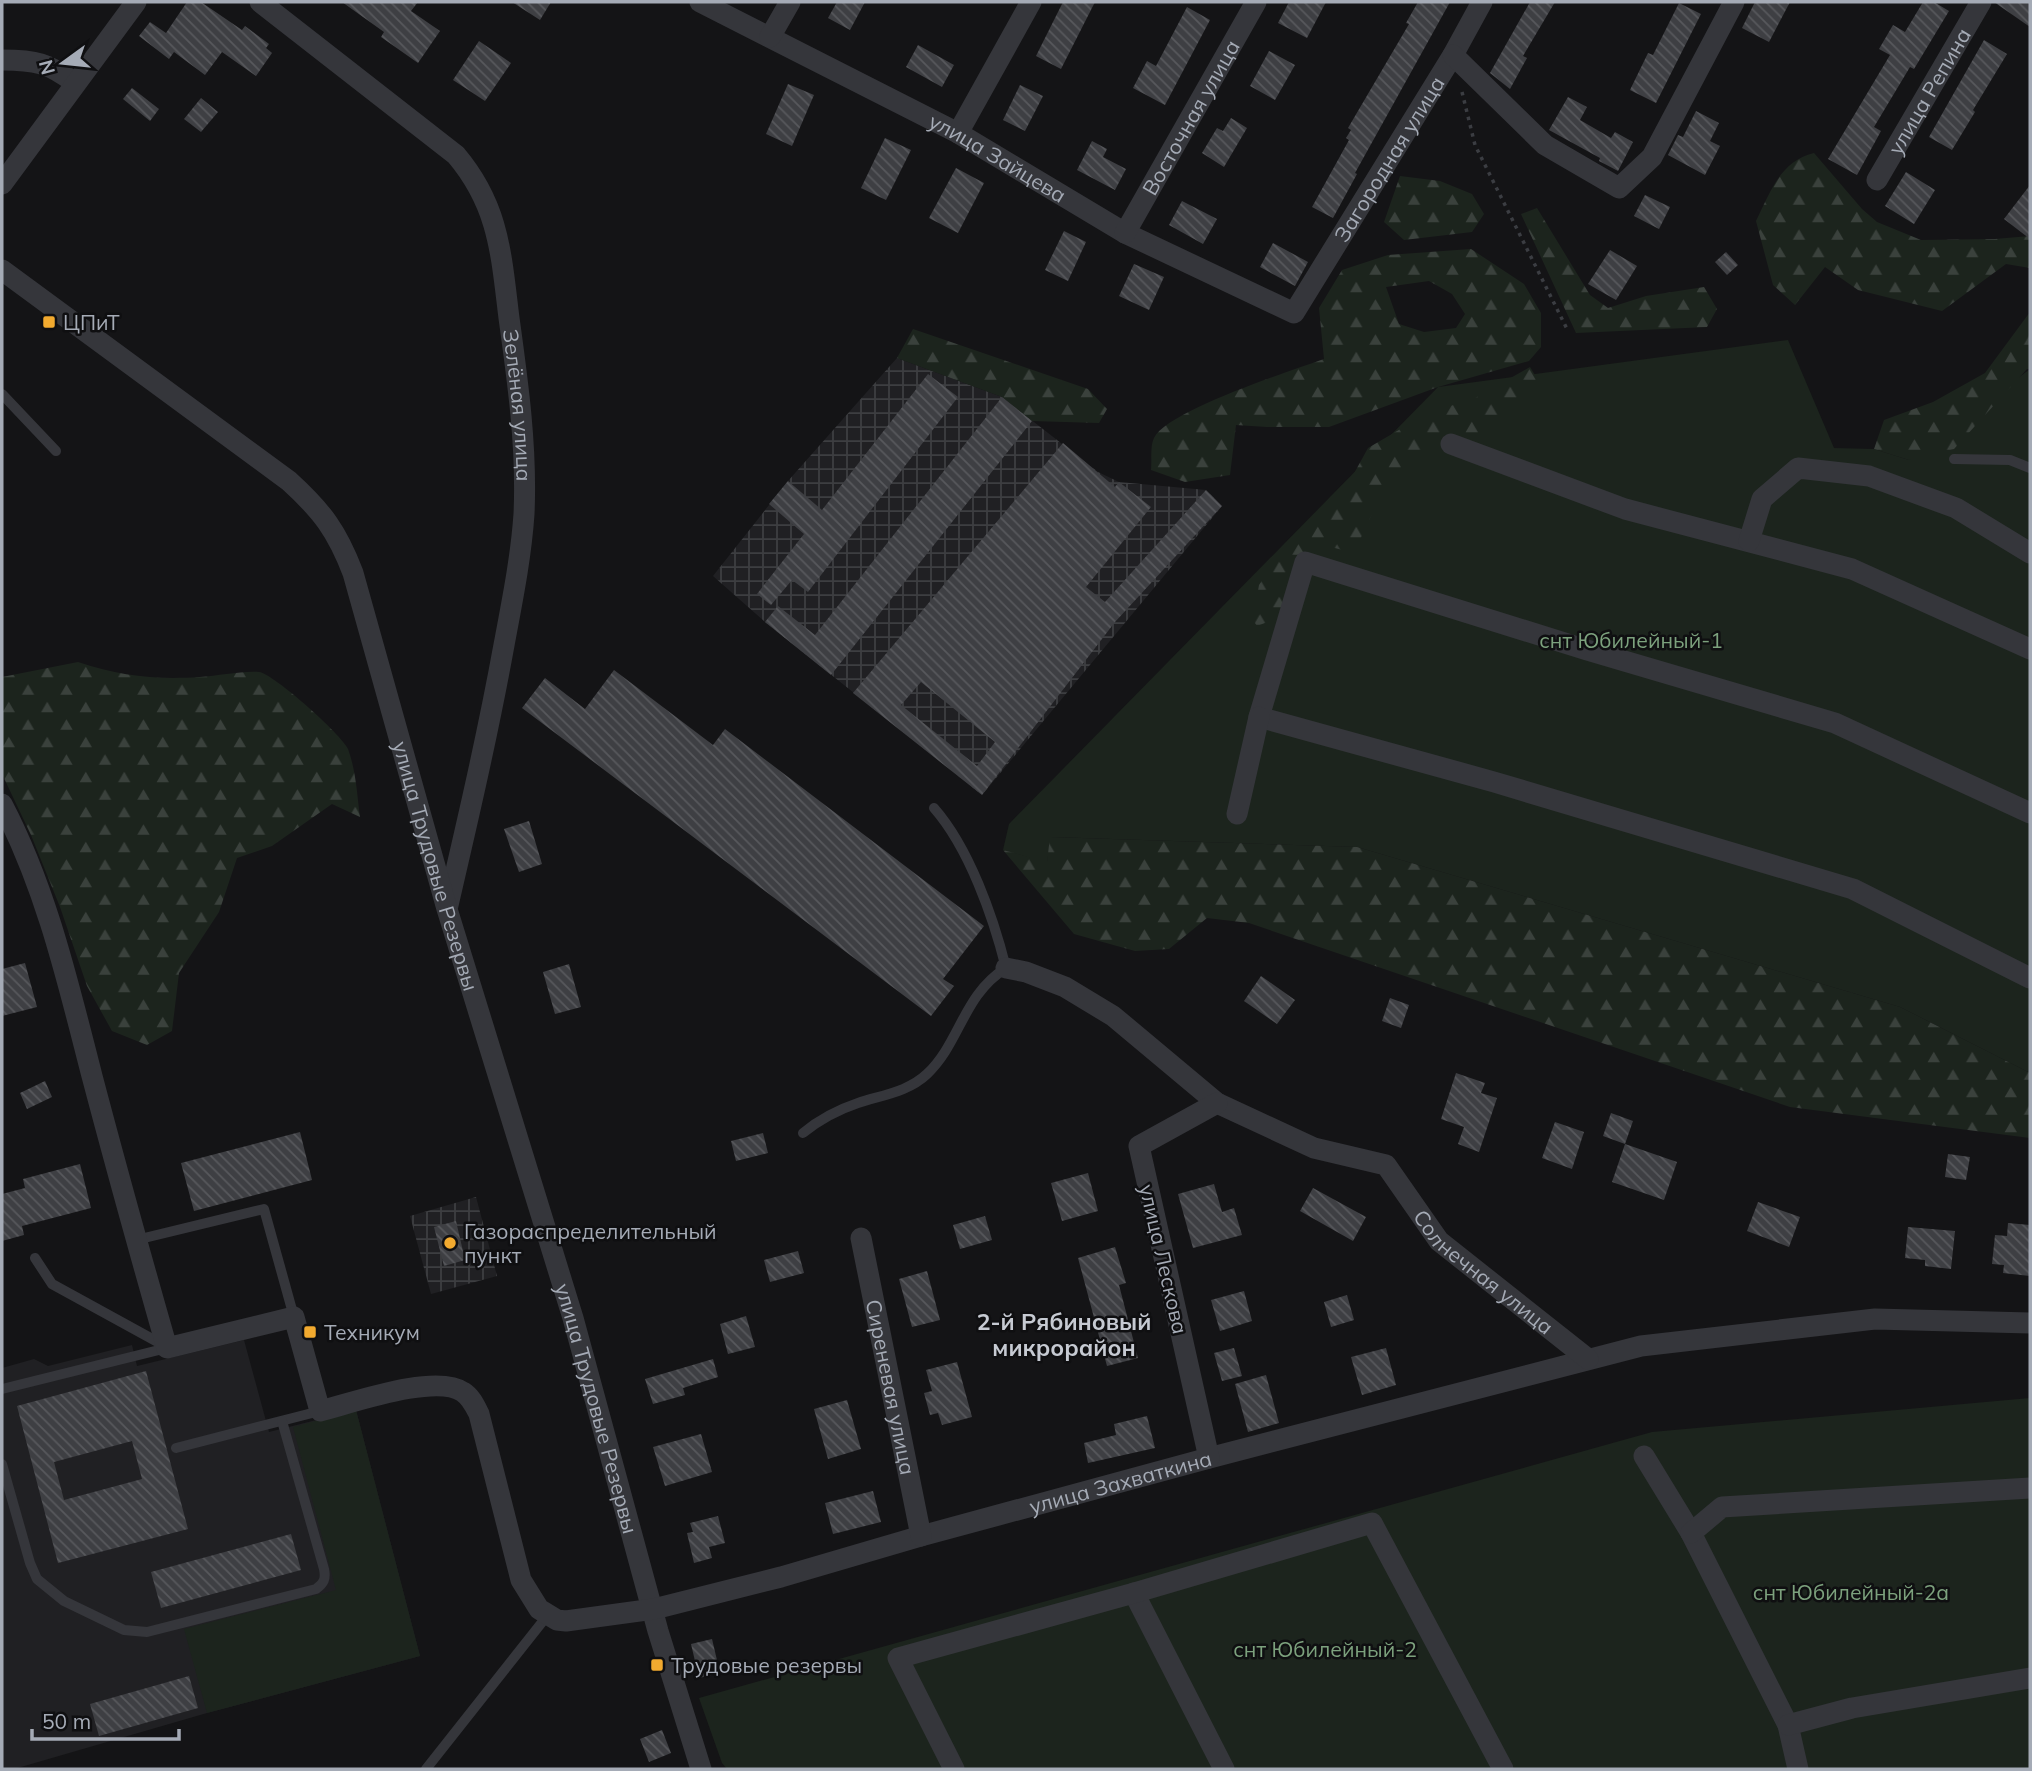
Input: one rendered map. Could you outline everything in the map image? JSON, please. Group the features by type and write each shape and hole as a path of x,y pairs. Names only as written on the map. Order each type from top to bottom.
{"street":[{"path":"2,184 136,2"},
{"name":"Зелёная улица","path":"260,2 456,155 472,174 484,195 494,221 501,252 520,400 524,513 521,552 492,708 447,909"},
{"name":"улица Зайцева","path":"700,2 958,133 1125,233 1294,313"},
{"path":"770,37 790,2"},
{"path":"958,133 1031,2"},
{"name":"Восточная улица","path":"1125,233 1256,2"},
{"name":"Загородная улица","path":"1294,313 1453,55 1482,2"},
{"path":"1453,55 1545,145 1619,188 1652,157 1734,2"},
{"name":"улица Репина","path":"1877,180 1980,2"},
{"path":"2,60 48,64 75,83"},
{"name":"улица Трудовые Резервы","path":"5,278 289,481 333,527 353,573 447,909 573,1318 658,1631 701,1769"},
{"path":"1451,444 1625,509 1852,569 2030,649"},
{"path":"1749,541 1762,499 1798,468 1869,476 1919,494 1956,508 2030,553"},
{"path":"1237,814 1259,717 1305,562 1587,650 1835,723 2030,813"},
{"path":"1259,717 1494,782 1853,889 2030,978"},
{"path":"2,804 22,842 54,931 167,1348 294,1317 320,1410 423,1386 445,1385 464,1392 479,1414 522,1580 532,1600 547,1616 557,1620 577,1620 654,1609"},
{"name":"Солнечная улица","path":"1006,968 1026,972 1065,987 1113,1016 1217,1103 1314,1148 1387,1165 1439,1241 1588,1359"},
{"name":"улица Лескова","path":"1209,1458 1139,1146 1217,1103"},
{"name":"Сиреневая улица","path":"861,1238 920,1536"},
{"path":"1588,1359 1641,1346 1875,1319 2030,1323"},
{"name":"улица Захваткина","path":"654,1609 781,1577 920,1536 1209,1458 1588,1359"},
{"path":"1644,1456 1691,1533 1788,1725 1798,1769"},
{"path":"1691,1533 1721,1507 2030,1488"},
{"path":"954,1769 898,1658 1134,1593 1372,1523 1503,1769"},
{"path":"1134,1593 1224,1769"},
{"path":"1788,1725 1852,1708 2030,1678"}],"lane":[{"path":"2,394 56,450"},
{"path":"1955,459 2010,460 2030,468"},
{"path":"803,1133 831,1113 898,1091 927,1074 976,996 992,978 1006,968 991,915 947,822 934,808"},
{"path":"136,1240 264,1209 294,1317"},
{"path":"35,1258 52,1284 167,1348"},
{"path":"2,1389 167,1348"},
{"path":"176,1448 320,1410"},
{"path":"2,1464 37,1579 64,1601 112,1625 124,1630 147,1632 317,1589 324,1583 326,1576 282,1421"},
{"path":"426,1769 547,1616"}],"path":[{"path":"1453,55 1475,145 1567,329"}],"shaded area":[{"path":"897,358 1002,397 1098,472 1119,482 1206,490 1222,506 982,795 765,622 713,576 788,481"},
{"name":"Газораспределительный пункт","path":"476,1197 497,1276 431,1294 410,1216"},
{"path":"244,1340 269,1432 356,1410 420,1656 207,1713 14,1769 2,1769 2,1368 34,1359 48,1366 132,1345 137,1366"}],"green space":[{"path":"1814,153 1862,209 1877,222 1921,240 2030,236 2030,268 2006,264 1942,311 1858,290 1825,267 1795,305 1773,285 1756,221 1784,171 1802,157"},
{"path":"1400,176 1440,181 1472,194 1484,214 1472,232 1404,240 1384,222"},
{"path":"1537,208 1590,295 1608,308 1646,296 1704,287 1717,309 1707,327 1576,333 1521,214"},
{"path":"1471,249 1524,284 1541,313 1541,347 1529,361 1438,387 1329,427 1236,425 1230,475 1185,482 1151,470 1154,438 1164,427 1232,392 1324,359 1319,308 1342,270 1388,255","holes":["1429,281 1452,294 1465,314 1456,328 1424,332 1399,324 1386,287"]},
{"path":"2030,312 2030,369 2027,369 1954,449 1909,460 1874,449 1884,420 1933,402 1985,373"},
{"path":"913,329 1088,389 1107,409 1099,423 1032,421 1002,397 897,358"},
{"name":"снт Юбилейный-1","path":"1788,340 1834,448 1874,449 1909,460 2030,369 2030,1073 1900,1007 1357,847 1051,837 1047,863 1003,850 1009,824 1438,387"},
{"path":"1530,367 1538,380 1495,431 1475,440 1427,450 1384,487 1354,553 1331,547 1320,553 1297,576 1280,617 1257,626 1253,620 1259,585 1287,545 1323,521 1346,488 1368,448 1433,410 1470,401"},
{"path":"78,662 124,674 153,677 200,677 244,672 267,675 334,731 348,749 355,774 360,817 332,804 272,846 237,858 219,912 179,973 172,1031 147,1045 112,1031 87,986 60,907 31,835 2,774 2,677"},
{"path":"1050,837 1357,847 1900,1007 2030,1073 2030,1138 1790,1107 1249,923 1207,918 1169,949 1135,951 1074,934 1003,850 1047,862"},
{"path":"2030,1398 2030,1769 727,1769 722,1763 699,1698 1652,1432"},
{"path":"356,1410 420,1656 207,1713 184,1629 336,1590 293,1427"}],"building":[{"path":"187,2 201,2 242,30 245,26 269,44 266,48 272,53 256,76 222,52 205,75 174,52 169,59 139,36 150,22 166,33"},
{"path":"342,2 418,2 411,11 440,31 418,63 381,37 384,32"},
{"path":"512,2 551,2 540,20"},
{"path":"837,2 865,2 850,30 828,18"},
{"path":"1063,2 1095,2 1061,69 1036,56"},
{"path":"1289,2 1326,2 1307,38 1278,23"},
{"path":"1418,2 1450,2 1333,218 1312,207 1349,140 1346,138 1351,130 1348,128 1409,24 1406,23"},
{"path":"1530,2 1555,2 1523,56 1527,58 1510,89 1490,73"},
{"path":"1755,2 1790,2 1769,42 1742,28"},
{"path":"1923,2 1934,2 1949,11 1914,69 1910,67 1874,127 1881,131 1857,175 1828,159 1890,55 1879,49 1893,25 1905,32"},
{"path":"1994,2 2030,2 2030,27"},
{"path":"1679,3 1701,14 1656,103 1630,90 1648,53 1653,55"},
{"path":"1187,7 1210,20 1165,105 1133,88 1147,61 1156,66"},
{"path":"1984,40 2007,54 1952,150 1929,137"},
{"path":"479,41 511,63 485,101 453,80"},
{"path":"918,45 954,65 942,87 906,67"},
{"path":"1269,51 1295,65 1275,100 1250,86"},
{"path":"788,84 814,95 792,146 766,134"},
{"path":"1020,85 1043,96 1025,131 1003,120"},
{"path":"132,88 159,109 150,121 123,99"},
{"path":"1568,97 1587,107 1580,120 1611,138 1615,132 1633,142 1618,171 1549,130"},
{"path":"201,98 218,112 201,132 184,119"},
{"path":"1696,111 1719,123 1710,141 1720,146 1705,175 1668,155 1678,135 1683,137"},
{"path":"1231,118 1247,128 1224,167 1202,153 1217,128 1223,131"},
{"path":"885,138 911,150 886,200 861,188"},
{"path":"1092,141 1107,149 1103,157 1126,169 1115,190 1077,170"},
{"path":"956,168 984,183 958,233 929,218"},
{"path":"1906,172 1935,190 1914,224 1885,206"},
{"path":"2030,185 2030,239 2004,219"},
{"path":"1645,195 1670,207 1659,229 1634,216"},
{"path":"1182,201 1217,219 1203,244 1169,225"},
{"path":"1064,231 1086,242 1068,281 1045,270"},
{"path":"1273,243 1308,262 1295,286 1260,267"},
{"path":"1610,250 1637,266 1616,300 1588,284"},
{"path":"1726,252 1738,265 1727,275 1715,262"},
{"path":"1134,264 1164,277 1149,310 1119,296"},
{"path":"928,374 958,397 808,592 792,580 771,605 757,594 804,534 769,504 788,481 822,510"},
{"path":"1002,397 1032,421 831,675 765,622 778,606 815,635"},
{"path":"1063,443 1115,487 1119,482 1151,507 1086,587 1105,602 1206,490 1222,506 1115,622 982,795 853,693","holes":["921,682 995,742 977,766 901,705"]},
{"path":"614,670 713,745 725,729 984,926 943,979 954,986 931,1016 522,708 545,678 585,709"},
{"path":"529,821 542,864 519,872 504,829"},
{"path":"25,963 37,1007 2,1016 2,969"},
{"path":"569,964 581,1007 555,1014 543,972"},
{"path":"1261,976 1295,1000 1277,1024 1244,1001"},
{"path":"1390,998 1409,1005 1401,1028 1382,1021"},
{"path":"1456,1073 1485,1083 1481,1093 1497,1098 1479,1152 1458,1144 1464,1127 1441,1119"},
{"path":"45,1081 52,1097 27,1109 20,1093"},
{"path":"1611,1113 1633,1121 1625,1144 1603,1136"},
{"path":"1555,1122 1584,1132 1572,1169 1542,1158"},
{"path":"300,1132 312,1180 194,1211 181,1163"},
{"path":"763,1133 768,1153 736,1161 731,1141"},
{"path":"1625,1144 1677,1162 1664,1200 1612,1182"},
{"path":"1948,1154 1970,1157 1966,1180 1945,1177"},
{"path":"80,1164 91,1208 22,1226 24,1235 2,1241 2,1194 25,1188 23,1179"},
{"path":"1088,1173 1098,1211 1062,1221 1051,1183"},
{"path":"1214,1184 1222,1212 1234,1208 1242,1235 1193,1248 1178,1194"},
{"path":"1313,1188 1366,1217 1353,1241 1300,1211"},
{"path":"1758,1202 1800,1217 1789,1247 1747,1231"},
{"path":"985,1216 992,1240 960,1249 953,1225"},
{"name":"Газораспределительный пункт","path":"456,1221 465,1260 444,1266 434,1227"},
{"path":"2008,1223 2030,1225 2030,1276 2003,1273 2004,1265 1992,1264 1995,1235 2007,1236"},
{"path":"1908,1227 1955,1231 1951,1269 1925,1266 1925,1260 1905,1258"},
{"path":"1115,1247 1126,1283 1119,1285 1138,1358 1107,1366 1078,1258"},
{"path":"798,1251 804,1273 770,1282 764,1260"},
{"path":"927,1271 940,1320 912,1327 899,1279"},
{"path":"1244,1291 1252,1321 1220,1331 1211,1300"},
{"path":"1347,1295 1354,1320 1331,1327 1324,1302"},
{"path":"746,1316 755,1347 728,1354 720,1324"},
{"path":"1234,1348 1242,1376 1222,1381 1214,1353"},
{"path":"1386,1348 1396,1385 1362,1395 1351,1357"},
{"path":"713,1359 718,1377 683,1388 685,1395 653,1404 645,1379"},
{"path":"957,1362 972,1417 942,1425 938,1413 930,1415 924,1393 932,1391 926,1370"},
{"path":"146,1371 188,1529 58,1563 17,1406","holes":["132,1441 142,1479 64,1500 54,1462"]},
{"path":"1266,1375 1279,1423 1248,1432 1235,1384"},
{"path":"847,1400 861,1449 828,1459 814,1409"},
{"path":"1147,1416 1155,1448 1088,1463 1084,1443 1116,1435 1114,1424"},
{"path":"701,1434 712,1472 665,1486 653,1447"},
{"path":"873,1491 881,1522 833,1534 825,1503"},
{"path":"718,1516 725,1543 709,1547 712,1558 694,1563 687,1533 693,1532 690,1523"},
{"path":"291,1534 301,1570 161,1608 151,1572"},
{"path":"712,1639 720,1673 699,1678 691,1644"},
{"path":"189,1676 198,1708 99,1736 90,1704"},
{"path":"662,1730 671,1753 649,1762 640,1739"}],"place":[{"name":"ЦПиТ","path":"49,322"},
{"name":"Газораспределительный пункт","path":"450,1243"},
{"name":"Техникум","path":"310,1332"},
{"name":"Трудовые резервы","path":"657,1665"}],"district":[{"name":"2-й Рябиновый микрорайон","path":"1064,1334"}],"park label":[{"name":"снт Юбилейный-2а","path":"1851,1592"},
{"name":"снт Юбилейный-2","path":"1325,1649"}]}
